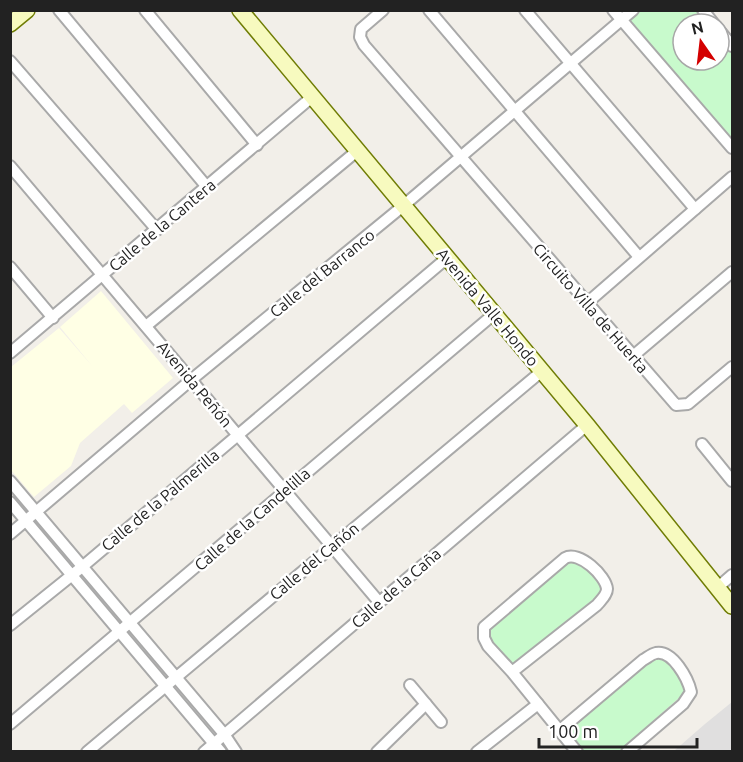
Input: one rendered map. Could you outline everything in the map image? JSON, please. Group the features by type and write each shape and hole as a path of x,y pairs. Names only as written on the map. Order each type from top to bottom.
{"street":[{"path":"10,24 27,10"},
{"path":"59,10 207,187"},
{"path":"145,10 257,145"},
{"name":"Avenida Valle Hondo","path":"240,10 587,425 732,606"},
{"name":"Circuito Villa de Huerta","path":"383,10 361,29 360,37 364,45 676,405 688,404 732,367"},
{"path":"429,10 639,257"},
{"path":"525,10 695,209"},
{"path":"613,10 732,148"},
{"name":"Calle del Barranco","path":"10,534 191,380 403,206 633,10"},
{"path":"10,61 156,230"},
{"name":"Calle de la Cantera","path":"10,353 312,97"},
{"path":"146,326 357,151"},
{"name":"Avenida Peñón","path":"10,166 380,602"},
{"path":"586,303 732,177"},
{"name":"Calle de la Palmerilla","path":"10,625 82,567 447,258"},
{"path":"10,267 53,318"},
{"path":"633,356 732,272"},
{"name":"Calle de la Candelilla","path":"10,724 494,314"},
{"name":"Calle del Cañón","path":"87,752 542,371"},
{"name":"Calle de la Caña","path":"204,752 218,747 224,734 587,425"},
{"path":"702,444 732,481"},
{"path":"10,481 82,567 166,687 218,747"},
{"path":"10,502 72,575 176,678 224,734 236,752"},
{"path":"512,672 597,605 607,592 604,581 585,560 574,555 565,558 484,627 484,638 488,646 577,752"},
{"path":"717,588 732,575"},
{"path":"560,730 643,660 654,653 661,653 669,657 679,668 691,692 683,704 627,752"},
{"path":"410,685 441,722"},
{"path":"379,750 426,704"},
{"path":"477,752 538,704"}],"shaded area":[{"path":"101,291 173,378 132,413 124,404 80,443 71,466 34,497 11,470 11,367 59,328 93,367 60,327"},
{"path":"732,702 732,751 674,751 705,724"}],"green space":[{"path":"641,11 698,12 671,12 671,72 731,72 731,51 732,146 626,22"},
{"path":"569,558 593,572 605,589 512,671 489,646 484,627"},
{"path":"656,655 677,668 688,690 619,751 581,751 564,730"}]}
